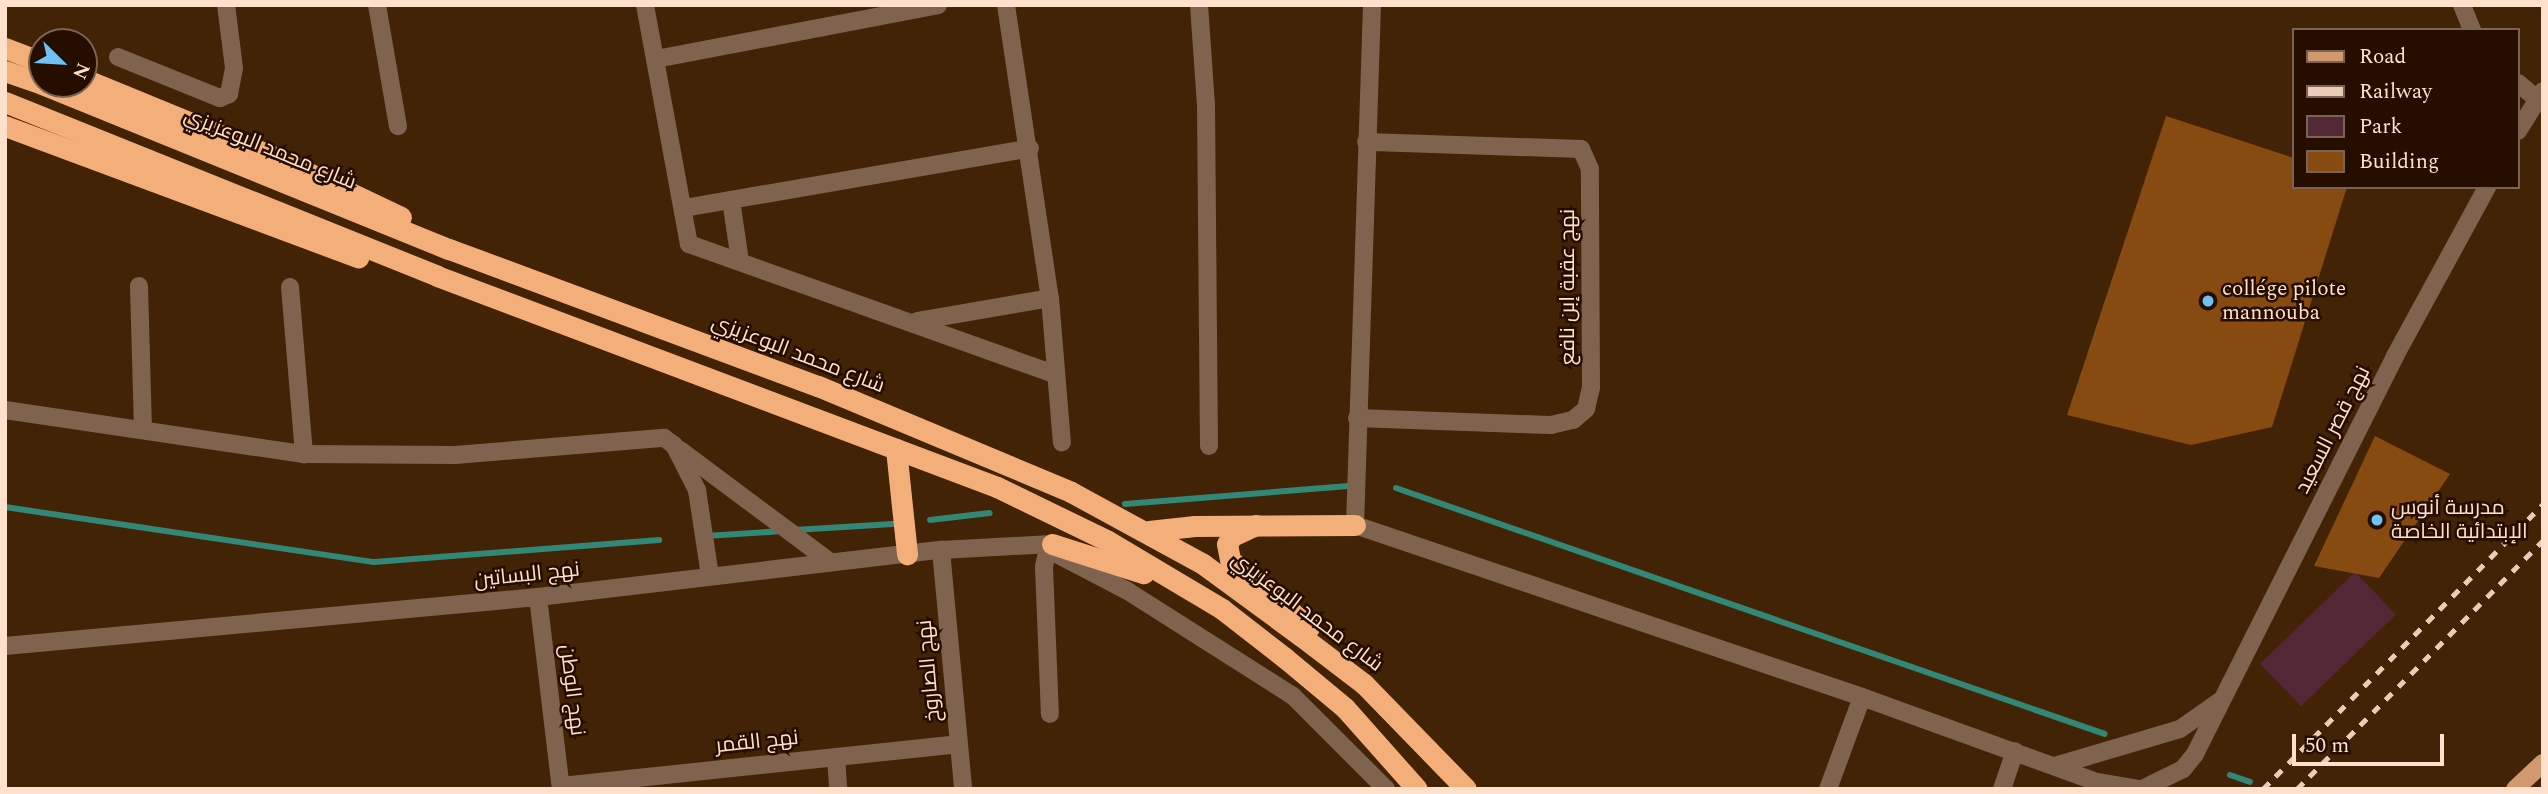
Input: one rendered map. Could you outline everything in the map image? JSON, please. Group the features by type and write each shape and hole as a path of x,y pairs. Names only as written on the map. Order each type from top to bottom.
{"highway":[{"path":"5,48 28,57"},
{"name":"شارع محمد البوعزيزي","path":"5,71 28,79"},
{"path":"98,85 374,202 449,249"},
{"name":"شارع محمد البوعزيزي","path":"81,98 449,249 996,457 1149,531 1203,564 1364,684 1466,789"},
{"path":"5,102 438,275 997,487 1108,541 1222,609 1345,708 1417,789"},
{"path":"5,126 258,223 351,255 438,275"},
{"path":"896,449 907,554"},
{"path":"1256,524 1232,536 1227,544 1230,560 1300,618 1364,684"},
{"path":"1149,531 1256,524 1355,525"},
{"path":"1046,546 1113,561 1222,609"}],"main road":[{"path":"2515,789 2543,763"}],"street":[{"path":"118,57 220,98 229,94 234,68 226,5"},
{"path":"377,5 398,126"},
{"path":"645,5 689,244 1054,374"},
{"path":"656,59 938,5"},
{"path":"1006,5 1030,148 1050,298 1054,374 1062,443"},
{"path":"1199,5 1206,105 1209,446"},
{"path":"1372,5 1355,525 1862,696 2097,782 2141,789"},
{"path":"2462,5 2471,28"},
{"path":"2520,84 2539,95 2520,128"},
{"name":"نهج عقبة إبن نافع","path":"1357,418 1552,425 1573,420 1586,409 1591,388 1590,169 1581,149 1366,142"},
{"path":"684,208 1030,148"},
{"name":"نهج قصر السعيد","path":"2141,789 2183,769 2225,696 2395,356 2486,189"},
{"path":"731,200 740,261"},
{"path":"139,286 143,430"},
{"path":"290,288 304,454"},
{"path":"913,322 1050,298"},
{"path":"5,410 304,454 455,455 651,437 669,440 829,561"},
{"path":"674,445 697,490 710,576"},
{"path":"1050,714 1044,567 1046,546 1126,590 1293,696 1386,789"},
{"name":"نهج البساتين","path":"5,646 538,597 941,550 1046,546"},
{"name":"نهج الصاروخ","path":"941,550 962,789"},
{"name":"نهج الوطن","path":"538,597 561,787"},
{"path":"1828,789 1862,696"},
{"path":"2055,766 2180,729 2225,696"},
{"name":"نهج القمر","path":"561,787 696,780 836,757 958,744"},
{"path":"2002,789 2015,751"},
{"path":"836,757 838,789"}],"green space":[{"path":"2355,572 2396,614 2301,706 2260,664"}],"building":[{"name":"collége pilote mannouba","path":"2166,116 2292,157 2292,189 2346,189 2272,427 2191,445 2067,415"},
{"name":"مدرسة أنوس الإبتدائية الخاصة","path":"2375,436 2450,474 2379,578 2314,566"}],"waterway":[{"path":"1125,504 1348,486"},
{"path":"1396,488 2105,734"},
{"path":"5,507 374,562 659,540"},
{"path":"930,520 990,513"},
{"path":"794,530 893,524"},
{"path":"706,536 783,531"},
{"path":"2230,775 2250,782"}],"railway":[{"path":"2263,789 2543,504"},
{"path":"2297,789 2543,540"}],"place":[{"name":"collége pilote mannouba","path":"2208,301"},
{"name":"مدرسة أنوس الإبتدائية الخاصة","path":"2377,520"}]}
